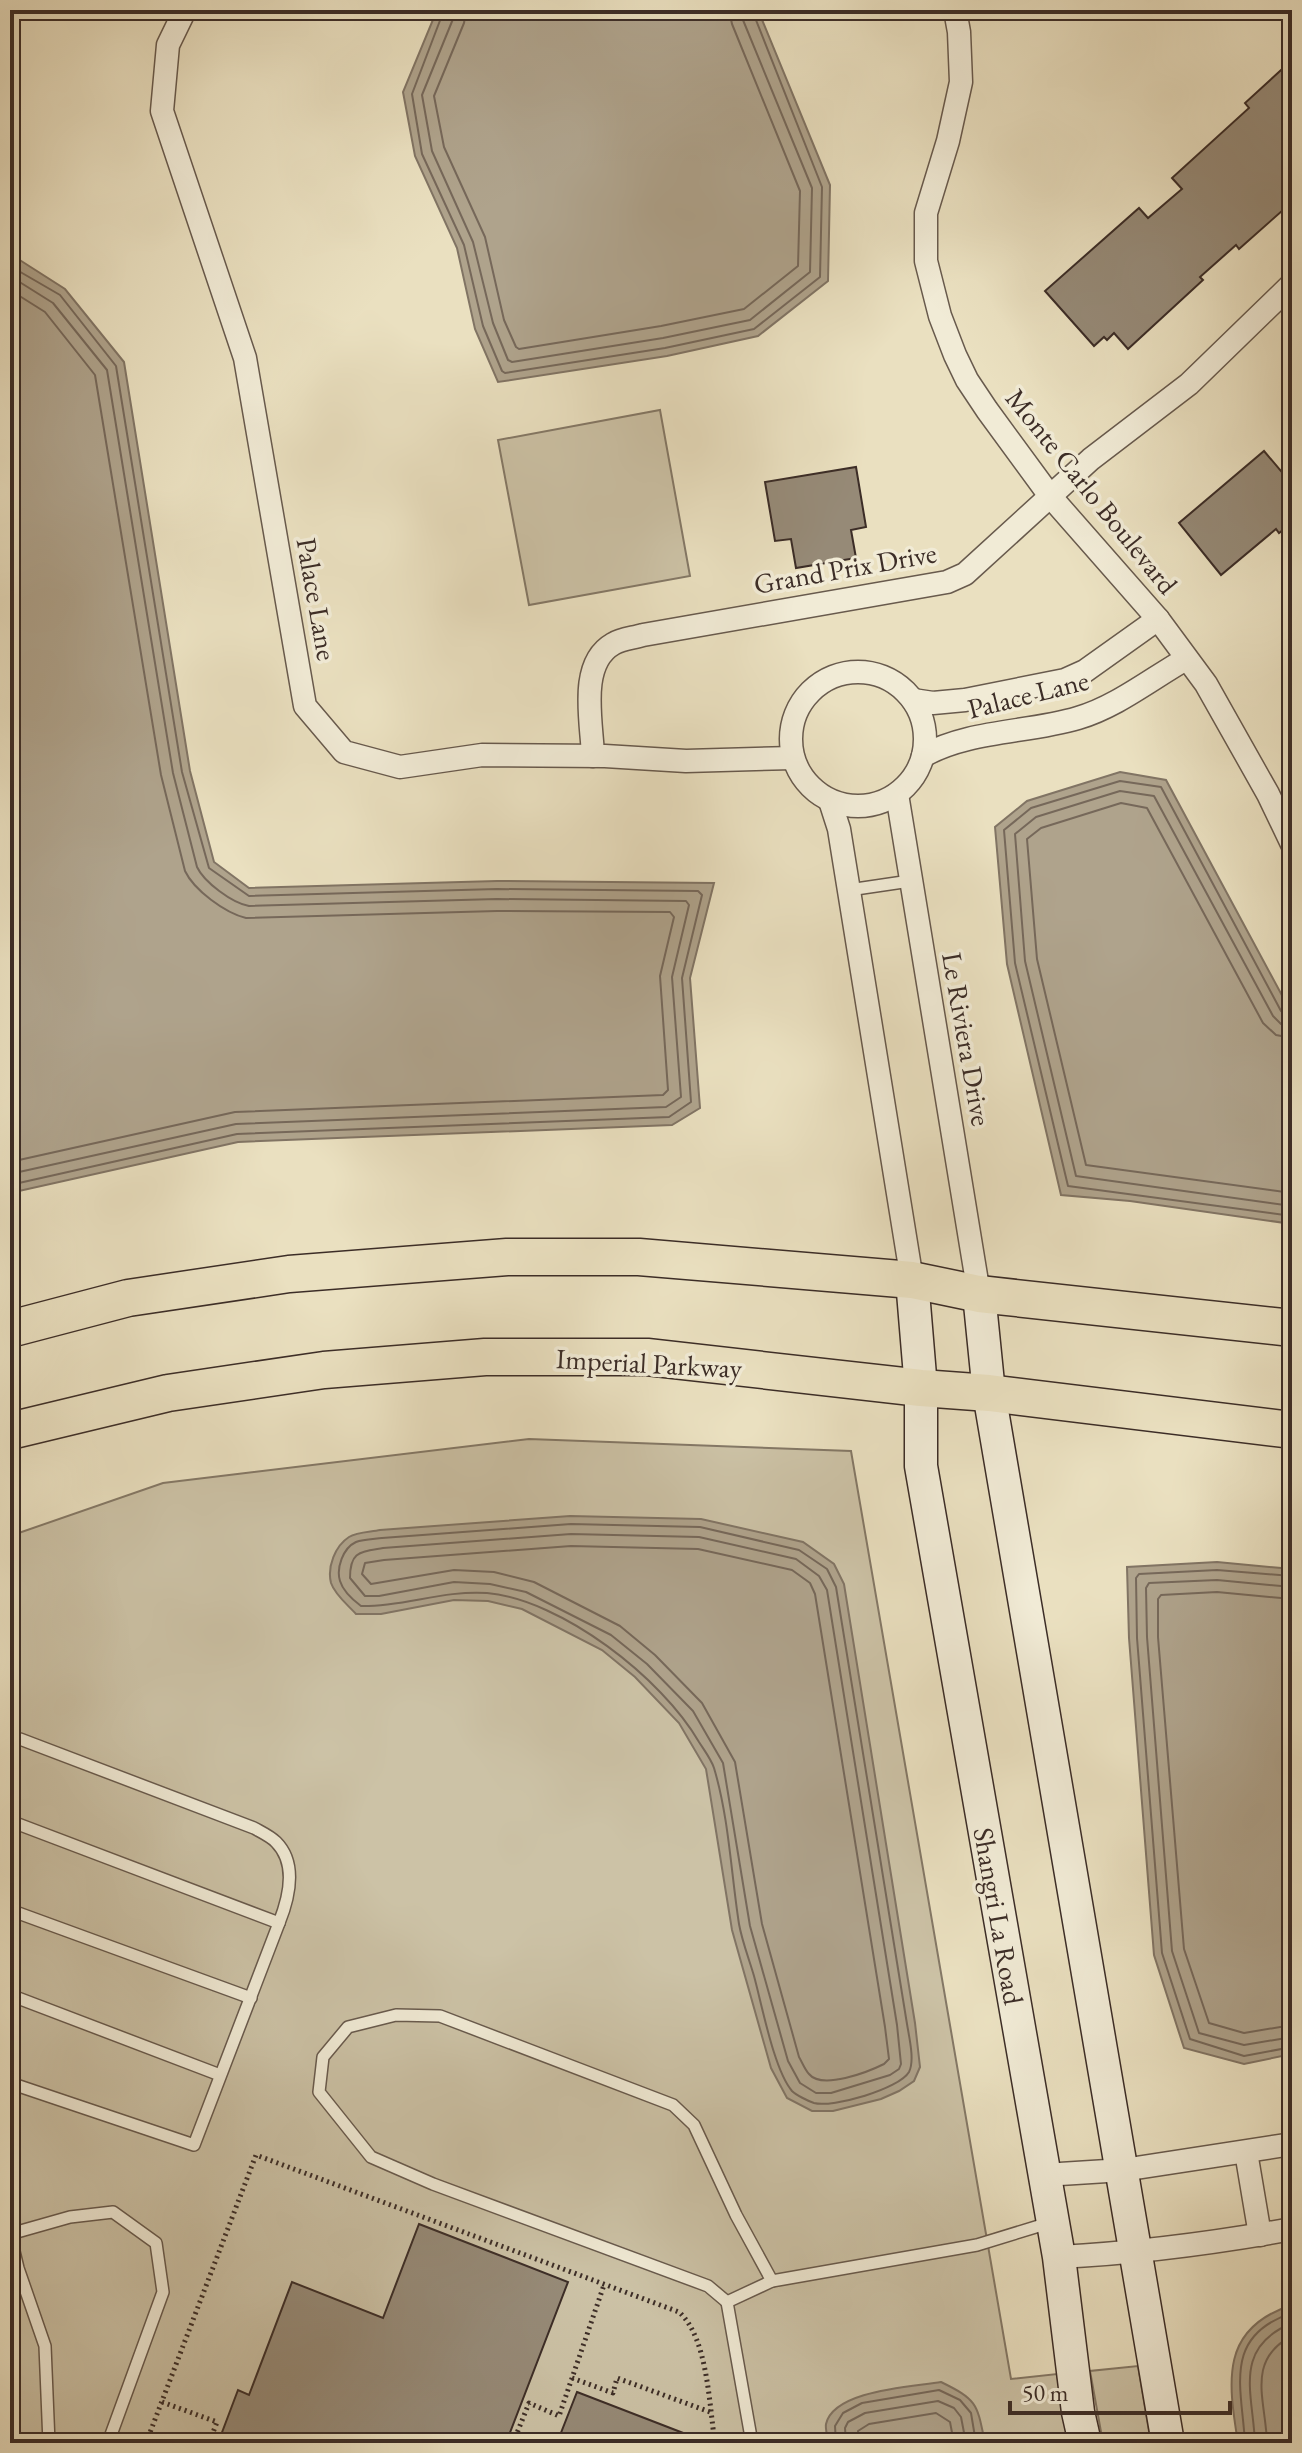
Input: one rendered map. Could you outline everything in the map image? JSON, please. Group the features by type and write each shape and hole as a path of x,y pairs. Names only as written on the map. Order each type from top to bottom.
{"main road":[{"path":"10,1329 128,1298 289,1274 507,1257 639,1257 912,1280 979,1294 1292,1328"},
{"name":"Imperial Parkway","path":"10,1431 168,1393 324,1370 485,1357 647,1357 989,1393 1292,1430"}],"street":[{"name":"Palace Lane","path":"185,10 168,45 162,111 245,358 305,706 344,752 400,767 482,755 686,761 793,758"},
{"name":"Monte Carlo Boulevard","path":"955,10 961,82 948,141 926,213 926,261 940,316 967,380 1050,496 1158,619 1214,697 1292,844"},
{"name":"Grand Prix Drive","path":"593,756 590,687 594,668 602,653 614,643 643,635 947,582 965,574 1091,459 1189,384 1292,284"},
{"name":"Palace Lane","path":"913,700 933,703 965,700 1065,680 1085,671 1158,619"},
{"name":"Palace Lane","path":"923,756 955,742 1054,724 1098,712 1186,659"},
{"path":"859,671 880,675 898,685 913,700 922,718 926,737 923,756 909,784 897,794 876,804 853,807 830,801 807,783 793,758 790,737 794,716 804,697 819,683 838,674 859,671"},
{"name":"Le Riviera Drive","path":"897,794 979,1294"},
{"path":"830,801 839,829 912,1280"},
{"name":"Shangri La Road","path":"912,1280 921,1388 921,1466 1059,2257 1078,2412 1085,2443"},
{"path":"979,1294 989,1393 1168,2443"},
{"path":"1044,2175 1123,2170 1292,2144"},
{"path":"1246,2152 1260,2235"},
{"path":"1059,2257 1137,2253 1292,2229"}],"lane":[{"path":"849,890 910,881"},
{"path":"10,1742 20,1739 254,1828 277,1843 288,1863 290,1888 194,2145 10,2083"},
{"path":"10,1821 279,1923"},
{"path":"10,1910 251,1998"},
{"path":"10,1995 220,2075"},
{"path":"752,2443 727,2302 708,2286 433,2184 371,2157 319,2092 323,2057 348,2027 396,2015 440,2016 673,2105 694,2125 736,2215 772,2281"},
{"path":"49,2443 45,2346 10,2235 70,2217 113,2212 156,2243 163,2292 108,2443"},
{"path":"727,2302 772,2281 977,2245 1052,2222"}],"path":[{"path":"146,2443 256,2155 679,2312 689,2322 698,2341 715,2443"},
{"path":"513,2443 529,2403 559,2416 604,2285"},
{"path":"572,2378 613,2393 617,2378 710,2412"},
{"path":"162,2402 217,2422 209,2443"}],"shaded area":[{"path":"660,410 690,576 529,605 498,440"},
{"path":"529,1439 851,1451 1011,2379 1057,2374 1068,2443 10,2443 10,1536 163,1483"},
{"path":"1138,2366 1151,2443 1103,2443 1090,2371"}],"water":[{"path":"437,10 758,10 830,185 828,281 758,336 667,356 498,382 475,329 457,248 415,156 403,92"},
{"path":"15,257 65,289 124,362 190,771 214,862 249,888 497,881 714,883 690,978 700,1108 672,1125 238,1142 10,1193 10,259"},
{"path":"1120,772 1166,780 1292,1014 1292,1224 1130,1201 1061,1195 1007,964 995,827 1027,801"},
{"path":"570,1516 701,1519 803,1542 834,1564 844,1584 915,2023 920,2067 914,2081 899,2091 881,2099 833,2111 812,2111 787,2098 771,2068 732,1930 706,1769 679,1723 635,1677 602,1650 522,1609 488,1601 454,1600 381,1614 356,1614 331,1583 330,1570 336,1551 344,1541 356,1534"},
{"path":"1217,1562 1292,1569 1292,2054 1244,2064 1184,2048 1154,1955 1129,1638 1127,1567"},
{"path":"1292,2305 1292,2443 1238,2443 1232,2399 1234,2359 1241,2342 1252,2328 1269,2315"},
{"path":"941,2382 974,2405 985,2443 828,2443 826,2424 832,2413 843,2404 876,2392"}],"building":[{"path":"1292,60 1292,202 1239,249 1236,245 1200,277 1203,280 1128,349 1114,333 1094,346 1045,291 1139,208 1148,218 1182,189 1172,178 1249,108 1245,103"},
{"path":"1264,451 1292,484 1292,523 1279,533 1276,529 1221,575 1179,523"},
{"path":"856,467 866,527 851,530 856,558 796,568 791,539 775,541 765,482"},
{"path":"419,2224 568,2282 506,2443 218,2443 238,2390 249,2395 292,2282 383,2318"},
{"path":"577,2392 704,2441 704,2443 557,2443"}]}
